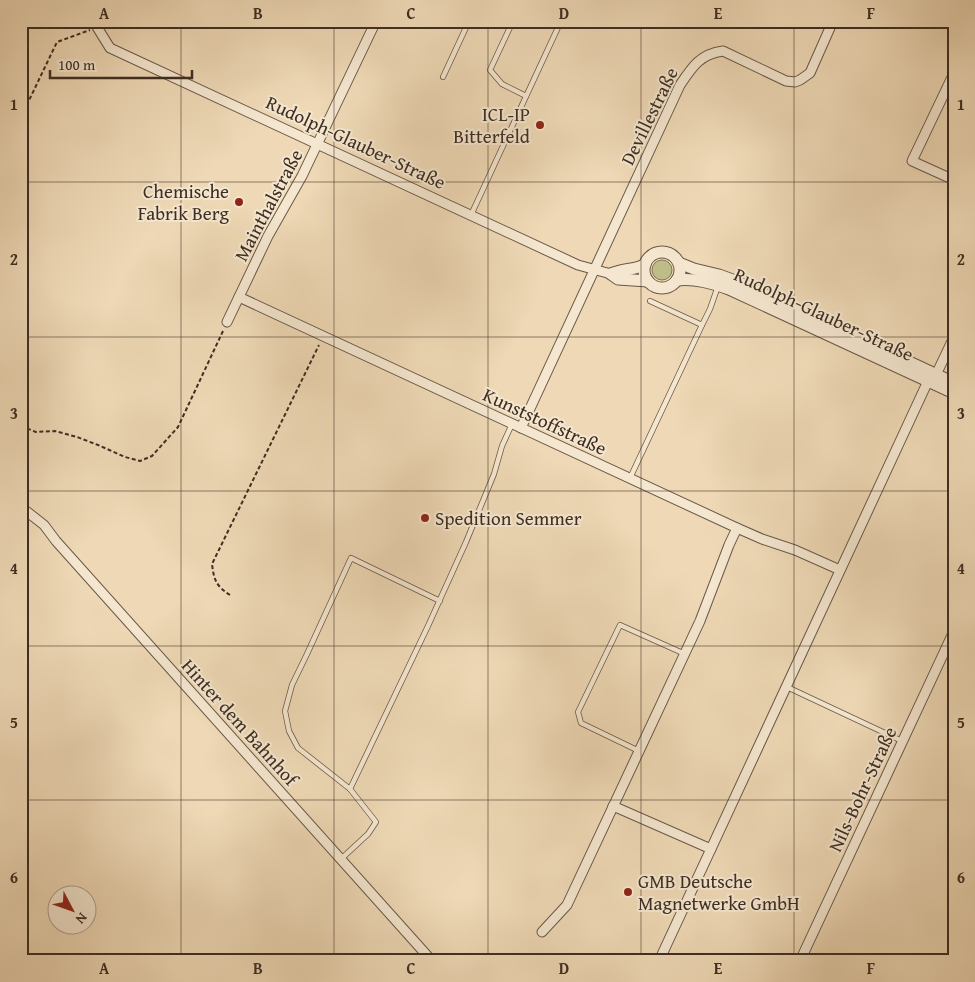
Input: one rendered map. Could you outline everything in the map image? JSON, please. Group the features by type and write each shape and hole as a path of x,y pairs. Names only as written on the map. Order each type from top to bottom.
{"street":[{"name":"Mainthalstraße","path":"227,322 268,236 297,187 376,21"},
{"name":"Devillestraße","path":"594,270 680,85 694,64 712,52 723,51 786,81 795,82 810,73 833,21"},
{"name":"Rudolph-Glauber-Straße","path":"97,27 110,48 569,262 611,274 618,279 648,281 656,287 663,288 677,280 692,279 718,285 932,380 954,382"},
{"path":"954,73 912,161 954,180"},
{"name":"Rudolph-Glauber-Straße","path":"611,274 619,270 629,270 645,265 649,257 656,252 665,252 673,256 678,263 738,282 932,380 954,393"},
{"path":"677,280 680,271 678,263"},
{"path":"645,265 644,272 648,281"},
{"path":"521,428 594,270"},
{"name":"Kunststoffstraße","path":"239,297 737,528 795,550 840,570"},
{"path":"659,961 840,570 954,337"},
{"name":"Hinter dem Bahnhof","path":"21,507 44,525 56,541 432,961"},
{"path":"542,932 567,905 704,612 728,545 737,528"},
{"name":"Nils-Bohr-Straße","path":"800,961 954,631"},
{"path":"614,806 711,849"}],"lane":[{"path":"443,77 469,21"},
{"path":"512,21 490,70 502,84 526,96"},
{"path":"471,215 561,21"},
{"path":"630,478 710,309 718,285"},
{"path":"650,302 702,325"},
{"path":"350,789 440,601 494,474 502,446 512,424"},
{"path":"341,858 368,834 376,822 350,789 298,748 289,731 285,712 292,685 351,558 440,601"},
{"path":"639,752 581,723 578,712 620,626 685,654"},
{"path":"786,686 902,741"}],"path":[{"path":"21,117 57,42 97,27"},
{"path":"21,426 36,432 55,431 77,437 125,457 140,461 152,456 178,427 227,322"},
{"path":"230,595 214,579 212,564 323,336"}],"shaded area":[{"path":"662,260 669,263 672,270 669,277 662,280 655,277 652,270 655,263"}],"place":[{"name":"ICL-IP Bitterfeld","path":"540,125"},
{"name":"Chemische Fabrik Berg","path":"239,202"},
{"name":"Spedition Semmer","path":"425,518"},
{"name":"GMB Deutsche Magnetwerke GmbH","path":"628,892"}]}
